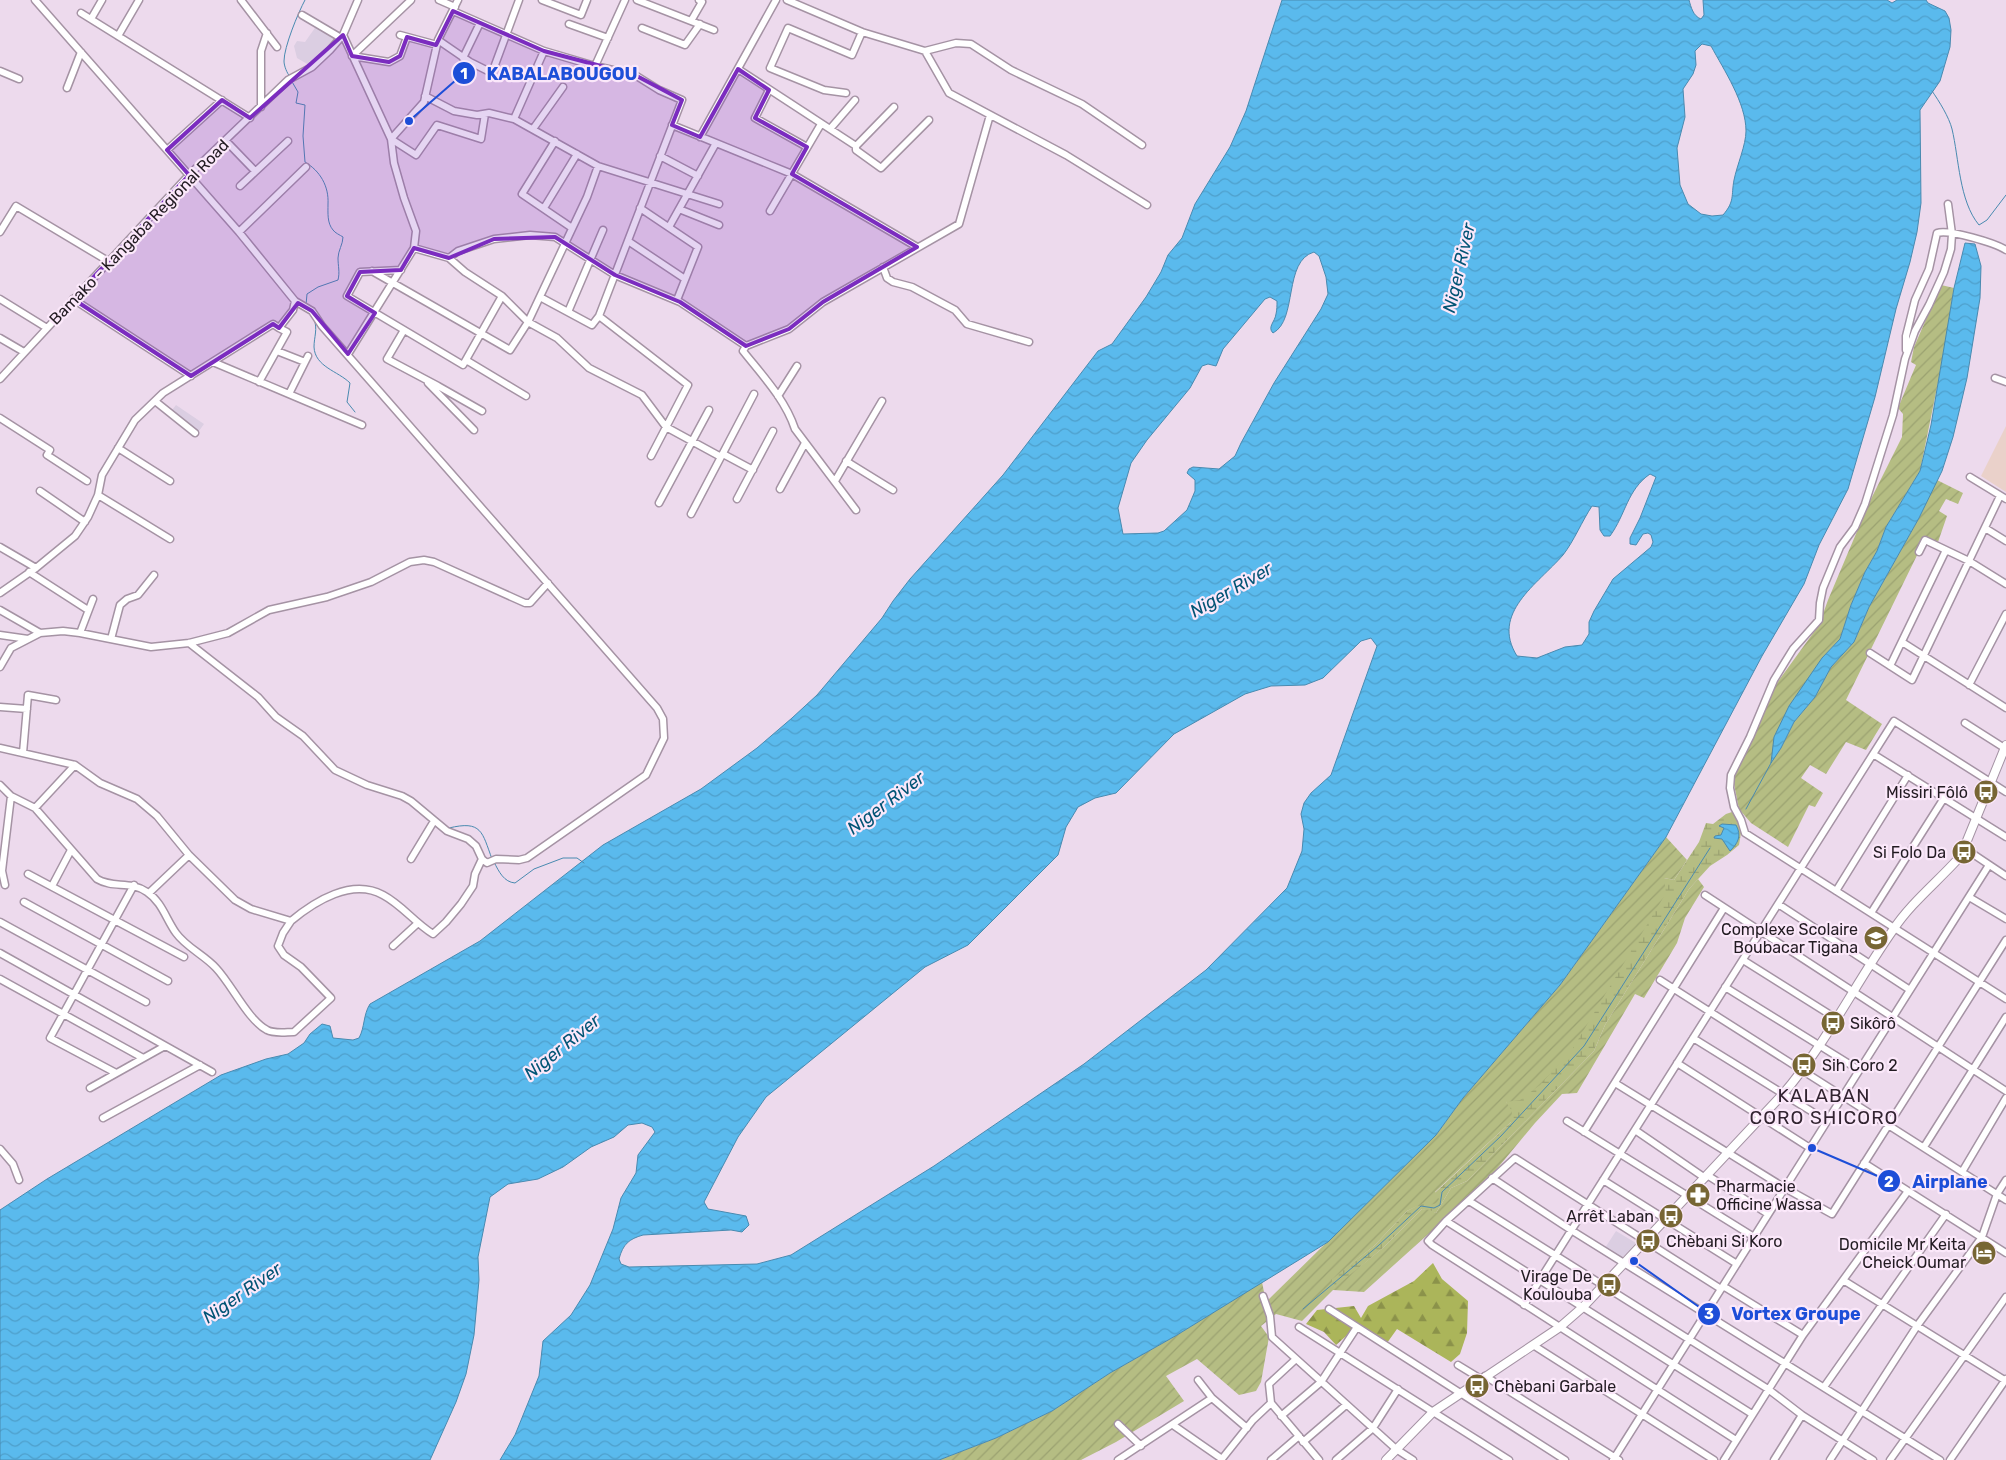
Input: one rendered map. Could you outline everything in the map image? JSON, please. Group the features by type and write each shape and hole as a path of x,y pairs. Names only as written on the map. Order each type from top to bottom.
{"main road":[{"path":"1386,1460 1433,1412 1560,1327 1582,1307 1625,1264 1784,1094 1820,1046 1894,928 1957,860 1977,819 2006,748"}],"street":[{"path":"35,0 239,232 295,302 312,311 322,326 658,708 663,719 664,738 646,775 527,858 487,863 482,859 476,846 468,839 447,831 411,801 402,796 367,785 335,770 303,736 276,717 258,697 188,643"},
{"path":"91,19 102,0"},
{"path":"118,36 139,0"},
{"path":"241,0 277,47"},
{"name":"Bamako - Kangaba Regional Road","path":"0,379 189,175 290,79 312,66 342,36 358,0"},
{"path":"352,56 364,42 411,0"},
{"path":"439,0 480,23 544,51 595,66 635,74 659,90 682,100 599,316 592,325 540,297"},
{"path":"391,139 424,102 438,43 458,0"},
{"path":"352,56 390,62 400,56 404,36 438,43 492,73 519,0"},
{"path":"542,0 581,15 587,0"},
{"path":"595,66 625,0"},
{"path":"637,0 714,30"},
{"path":"691,21 702,2 699,0"},
{"path":"700,137 776,0"},
{"path":"787,0 798,2 862,32 926,51 956,43 971,44 1011,70 1082,104 1142,145"},
{"path":"81,13 250,118"},
{"path":"302,15 342,36 391,139 394,163 416,231 414,248 348,354"},
{"path":"463,58 480,23"},
{"path":"569,24 608,38"},
{"path":"642,28 685,45 700,24"},
{"path":"846,93 824,90 770,68 788,28 852,55 862,32"},
{"path":"261,107 261,51 267,33"},
{"path":"514,119 544,51"},
{"path":"926,51 949,93 1066,154 1147,205"},
{"path":"67,88 81,52"},
{"path":"738,69 856,146 856,150 881,168 929,120"},
{"path":"0,72 19,78"},
{"path":"533,129 563,87"},
{"path":"769,90 755,118 808,147"},
{"path":"425,96 454,111 514,119 598,166 718,204"},
{"path":"167,150 222,100"},
{"path":"830,129 854,100"},
{"path":"856,146 894,107"},
{"path":"391,139 416,155 436,125 480,139 485,114"},
{"path":"856,510 795,429 778,396 743,351 746,346 789,329 823,302 959,224 990,115"},
{"path":"770,211 821,124"},
{"path":"672,125 792,174 917,247"},
{"path":"226,140 255,171"},
{"path":"240,186 288,141"},
{"path":"555,141 522,194 572,228"},
{"path":"669,227 716,143"},
{"path":"544,208 577,154"},
{"path":"660,156 698,176"},
{"path":"372,271 510,350 528,322 540,297 598,166"},
{"path":"239,232 306,167"},
{"path":"1905,359 1915,331 1929,306 1944,272 1951,249 1952,234 1948,204"},
{"path":"0,232 2,223 16,206 108,262"},
{"path":"640,208 698,247 677,300"},
{"path":"680,209 719,225"},
{"path":"568,312 603,230"},
{"path":"2006,250 1952,234 1940,232 1936,235 1930,264 1916,300 1909,327 1894,415 1865,504 1855,528 1840,547 1823,588 1819,620 1793,649 1774,680 1731,776 1730,788 1734,807 1746,833 2006,999"},
{"path":"449,258 458,251 494,239 530,235 555,237 615,275 677,300 746,346"},
{"path":"628,240 686,279"},
{"path":"414,248 449,258 465,272 502,296 528,322 557,338 589,368 642,396 666,427 753,470"},
{"path":"883,267 886,278 892,282 912,287 955,310 967,324 1029,342"},
{"path":"401,270 360,272 346,296 463,365 502,296"},
{"path":"0,299 46,328"},
{"path":"73,299 191,376"},
{"path":"279,328 293,310 295,302"},
{"path":"599,316 688,385 651,456"},
{"path":"0,593 36,568 75,536 98,496 102,476 135,420 163,393 273,324 287,332 259,382"},
{"path":"404,330 387,359 482,411"},
{"path":"0,338 24,352"},
{"path":"277,351 306,359 289,394"},
{"path":"466,360 526,396"},
{"path":"213,362 362,425"},
{"path":"778,396 797,366"},
{"path":"1995,378 2006,382"},
{"path":"425,380 474,430"},
{"path":"691,514 754,394"},
{"path":"155,401 195,433"},
{"path":"834,481 882,401"},
{"path":"659,503 709,410"},
{"path":"0,418 50,450 47,455 87,481"},
{"path":"737,499 773,431"},
{"path":"780,489 805,443"},
{"path":"118,448 170,481"},
{"path":"846,462 893,490"},
{"path":"1870,654 1912,680 1969,560 2003,497 1970,477"},
{"path":"40,491 84,522"},
{"path":"98,496 170,539"},
{"path":"1985,528 2006,541"},
{"path":"1919,552 1925,540 1969,560 2006,584"},
{"path":"0,547 36,568"},
{"path":"1890,666 1946,550"},
{"path":"0,667 11,648 40,633 63,631 80,633 151,647 188,643 228,633 269,610 327,597 371,582 410,562 424,560 434,562 525,603 530,603 548,583"},
{"path":"29,572 88,610"},
{"path":"112,639 120,605 127,599 138,595 154,575"},
{"path":"80,633 93,599"},
{"path":"0,610 40,633"},
{"path":"1969,684 2006,614"},
{"path":"0,635 28,639"},
{"path":"1902,642 2006,708"},
{"path":"23,753 28,695 56,700"},
{"path":"0,707 27,709"},
{"path":"1524,1304 1894,721 2006,792"},
{"path":"1965,723 2006,748"},
{"path":"0,748 75,765 100,783 137,799 157,816 189,855 235,900 251,908 291,921"},
{"path":"1873,754 2006,837"},
{"path":"35,808 75,765"},
{"path":"1836,891 1908,775"},
{"path":"0,785 11,796 35,808 96,879 105,884 134,885 148,893 162,907 175,931 183,941 216,968 256,1023 269,1032 294,1032 333,1001 301,967 284,955 278,946 291,921 324,899 355,889 368,890 383,895 410,914 418,923 433,934 446,922 473,886 475,874 482,859"},
{"path":"5,886 2,871 11,796"},
{"path":"1871,913 1944,798"},
{"path":"411,859 434,821"},
{"path":"1964,848 2006,876"},
{"path":"52,886 71,850"},
{"path":"148,893 189,855"},
{"path":"1458,1365 1483,1377 1616,1459 1642,1414 1989,865"},
{"path":"28,874 184,957"},
{"path":"116,1074 50,1038 134,885"},
{"path":"1705,896 2006,1091"},
{"path":"1969,897 2006,919"},
{"path":"24,902 168,981"},
{"path":"1778,904 1910,990"},
{"path":"1584,1132 1724,908"},
{"path":"0,922 146,1002"},
{"path":"393,946 418,923"},
{"path":"1615,1083 1785,1188 1832,1214 2006,940"},
{"path":"0,952 212,1072"},
{"path":"1743,960 1837,1019"},
{"path":"0,979 144,1058"},
{"path":"1660,980 2006,1200"},
{"path":"1725,987 1859,1070"},
{"path":"1924,1148 2006,1016"},
{"path":"1693,1038 1827,1122"},
{"path":"90,1088 165,1046"},
{"path":"1677,1063 1810,1148"},
{"path":"103,1118 200,1066"},
{"path":"1962,1172 2006,1098"},
{"path":"1567,1121 1754,1237"},
{"path":"1635,1130 1768,1214"},
{"path":"0,1149 13,1164 19,1180"},
{"path":"1736,1440 1428,1241 1446,1221 1514,1158 1646,1241 1803,1335"},
{"path":"1864,1163 2006,1253"},
{"path":"1492,1178 1625,1264 1940,1460"},
{"path":"1603,1180 1737,1264"},
{"path":"1830,1460 1917,1326 1982,1237 1997,1194 2006,1180"},
{"path":"1724,1460 1784,1362 1908,1191"},
{"path":"1469,1201 1768,1389 1802,1415 1872,1460"},
{"path":"1824,1387 1946,1214"},
{"path":"1446,1221 1752,1414"},
{"path":"1843,1280 2006,1380 1950,1460"},
{"path":"1263,1296 1270,1316 1272,1337 1396,1449 1413,1460"},
{"path":"1890,1460 2006,1297"},
{"path":"1328,1310 1565,1460"},
{"path":"1299,1327 1509,1460"},
{"path":"1281,1416 1321,1382 1357,1327"},
{"path":"1533,1345 1714,1460"},
{"path":"1296,1359 1269,1384 1271,1403 1319,1460"},
{"path":"1198,1380 1212,1398 1247,1428"},
{"path":"1336,1460 1373,1428 1398,1389"},
{"path":"1118,1460 1212,1398"},
{"path":"1173,1425 1222,1459 1247,1428 1271,1403"},
{"path":"1271,1460 1346,1404"},
{"path":"1774,1460 1802,1415"},
{"path":"1118,1424 1141,1446"}],"highlighted area":[{"path":"453,11 544,51 635,75 682,100 672,125 700,137 738,69 769,90 755,118 807,147 792,174 917,247 823,302 789,329 746,346 680,302 615,275 555,237 494,239 449,258 414,248 401,270 360,272 347,296 375,313 348,354 312,311 298,303 279,328 273,324 191,376 73,299 189,175 167,150 222,100 250,118 343,35 352,56 389,62 400,56 407,37 436,45"}],"shaded area":[{"path":"317,25 337,39 322,55 315,58 309,65 297,58 294,46 297,41 305,42"},
{"path":"176,405 204,424 199,431 172,410"},
{"path":"2006,426 2006,492 1981,476"},
{"path":"1616,1231 1636,1243 1622,1258 1605,1248"}],"green space":[{"path":"1941,285 1954,288 1943,358 1920,471 1886,527 1877,551 1865,572 1851,605 1840,639 1822,658 1771,762 1781,748 1794,722 1815,697 1831,667 1854,642 1869,607 1919,518 1937,480 1963,493 1958,504 1946,499 1939,511 1947,516 1938,542 1926,537 1846,700 1882,724 1866,750 1846,742 1826,774 1810,765 1801,778 1823,793 1815,807 1809,805 1788,847 1751,823 1739,809 1733,779 1777,683 1819,625 1869,503 1902,437 1903,414 1898,408 1916,365 1911,362 1914,347"},
{"path":"1732,812 1742,827 1739,845 1710,866 1689,889 1605,1025 1594,1051 1467,1181 1451,1188 1436,1213 1422,1209 1384,1247 1335,1288 1330,1280 1374,1246 1407,1211 1426,1201 1511,1122 1506,1102 1664,878 1674,880 1699,842 1706,823 1713,824 1726,814"},
{"path":"1666,837 1687,860 1674,880 1664,878 1666,893 1573,1048 1540,1085 1520,1100 1506,1102 1512,1111 1511,1122 1435,1192 1439,1199 1437,1203 1430,1205 1426,1202 1407,1211 1374,1246 1331,1280 1335,1287 1384,1247 1422,1209 1436,1213 1451,1188 1467,1181 1594,1051 1605,1025 1689,889 1698,879 1704,887 1685,918 1677,943 1644,998 1635,994 1577,1093 1562,1094 1486,1182 1364,1292 1333,1290 1302,1321 1276,1314 1261,1326 1269,1337 1261,1382 1256,1391 1239,1395 1197,1359 1166,1376 1184,1401 1116,1442 1081,1460 939,1460 996,1438 1052,1411 1110,1373 1177,1335 1262,1282 1266,1302 1436,1135 1463,1098 1560,985"},
{"path":"1433,1263 1442,1279 1468,1301 1467,1333 1460,1354 1451,1362 1397,1329 1387,1343 1353,1330 1336,1345 1324,1332 1306,1324 1317,1310 1354,1306 1361,1318 1368,1306 1414,1281"}],"water":[{"name":"Niger River","path":"1282,0 1689,0 1694,14 1701,19 1704,15 1703,0 1887,0 1892,3 1897,0 1926,0 1928,3 1945,11 1949,18 1951,30 1950,47 1940,81 1920,110 1921,203 1917,232 1875,397 1848,489 1819,545 1804,584 1762,656 1666,837 1560,985 1463,1098 1436,1135 1328,1242 1177,1335 1110,1373 1052,1411 996,1438 939,1460 500,1460 515,1435 539,1376 543,1341 571,1315 590,1285 613,1229 621,1198 636,1173 638,1155 655,1132 652,1127 642,1123 628,1125 614,1137 591,1147 563,1167 538,1179 508,1184 490,1197 478,1257 479,1280 474,1335 466,1374 456,1402 430,1460 0,1460 0,1210 47,1179 221,1075 266,1059 288,1054 304,1043 310,1034 322,1024 330,1026 333,1038 353,1040 359,1038 370,1004 480,941 603,845 701,789 757,748 792,718 817,695 882,618 910,579 1003,475 1098,351 1112,344 1146,297 1161,272 1168,255 1182,238 1195,204 1230,147 1246,111","holes":["1702,44 1711,46 1733,87 1745,120 1746,137 1734,180 1732,198 1723,215 1701,214 1688,204 1680,185 1677,148 1685,117 1683,89 1693,74 1696,65 1695,51","1314,252 1319,256 1326,277 1328,294 1321,309 1274,383 1235,456 1219,469 1193,467 1189,469 1187,473 1195,480 1195,491 1187,510 1164,531 1158,533 1123,534 1118,508 1131,463 1147,440 1190,388 1202,366 1208,364 1216,366 1223,349 1265,299 1270,297 1277,301 1271,331 1273,333 1281,326 1286,316 1294,278 1304,258","1650,474 1656,477 1630,538 1630,544 1636,545 1643,534 1648,533 1651,535 1653,542 1651,547 1613,579 1594,611 1589,622 1589,634 1582,645 1565,647 1537,658 1517,656 1510,641 1509,626 1520,600 1563,555 1592,506 1599,507 1600,530 1604,536 1610,536 1631,495 1642,480","1371,638 1377,646 1331,775 1311,793 1304,803 1301,814 1304,829 1302,851 1287,888 1206,970 1084,1064 934,1166 791,1255 757,1264 629,1267 621,1264 619,1259 622,1249 630,1240 643,1235 731,1230 742,1232 749,1225 746,1216 708,1209 704,1202 738,1137 766,1097 925,967 968,945 1058,855 1066,827 1078,807 1095,798 1116,793 1174,734 1245,694 1271,686 1305,685 1323,678 1361,641"]},
{"path":"1965,243 1975,244 1981,266 1980,298 1967,378 1953,437 1942,471 1919,518 1869,607 1854,642 1831,667 1815,697 1794,722 1771,763 1774,737 1789,706 1822,658 1840,639 1851,605 1865,572 1877,551 1886,527 1920,471 1931,425 1954,288"},
{"path":"1722,824 1736,825 1738,829 1738,839 1730,851 1722,839 1714,838 1721,835 1724,828 1719,826"}],"waterway":[{"path":"290,77 284,61 286,47 305,0"},
{"path":"291,80 298,92 296,103 305,105 303,136 305,162 319,174 325,185 328,197 328,218 331,227 343,237 338,255 338,280 318,287 307,294 306,305"},
{"path":"1932,91 1951,124 1967,204 1979,225 1987,220 2006,195"},
{"path":"314,319 316,326 315,354 323,364 350,383 347,402 355,412"},
{"path":"1746,809 1771,763"},
{"path":"449,828 468,826 479,830 483,835 492,859"},
{"path":"1303,1309 1378,1246 1421,1206 1434,1208 1440,1205 1442,1192 1501,1136 1584,1046 1710,848"},
{"path":"494,862 505,879 515,883 534,869 563,858 577,858 584,863"}],"place":[{"name":"KABALABOUGOU","path":"409,121"},
{"name":"Missiri Fôlô","path":"1986,792"},
{"name":"Si Folo Da","path":"1964,852"},
{"name":"Complexe Scolaire Boubacar Tigana","path":"1876,938"},
{"name":"Sikôrô","path":"1833,1023"},
{"name":"Sih Coro 2","path":"1804,1065"},
{"name":"Airplane","path":"1812,1148"},
{"name":"Pharmacie Officine Wassa","path":"1698,1195"},
{"name":"Arrêt Laban","path":"1671,1216"},
{"name":"Chèbani Si Koro","path":"1648,1241"},
{"name":"Domicile Mr Keita Cheick Oumar","path":"1984,1253"},
{"name":"Vortex Groupe","path":"1634,1261"},
{"name":"Virage De Koulouba","path":"1609,1285"},
{"name":"Chèbani Garbale","path":"1477,1386"}],"district":[{"name":"KALABAN CORO SHICORO","path":"1824,1106"}]}
